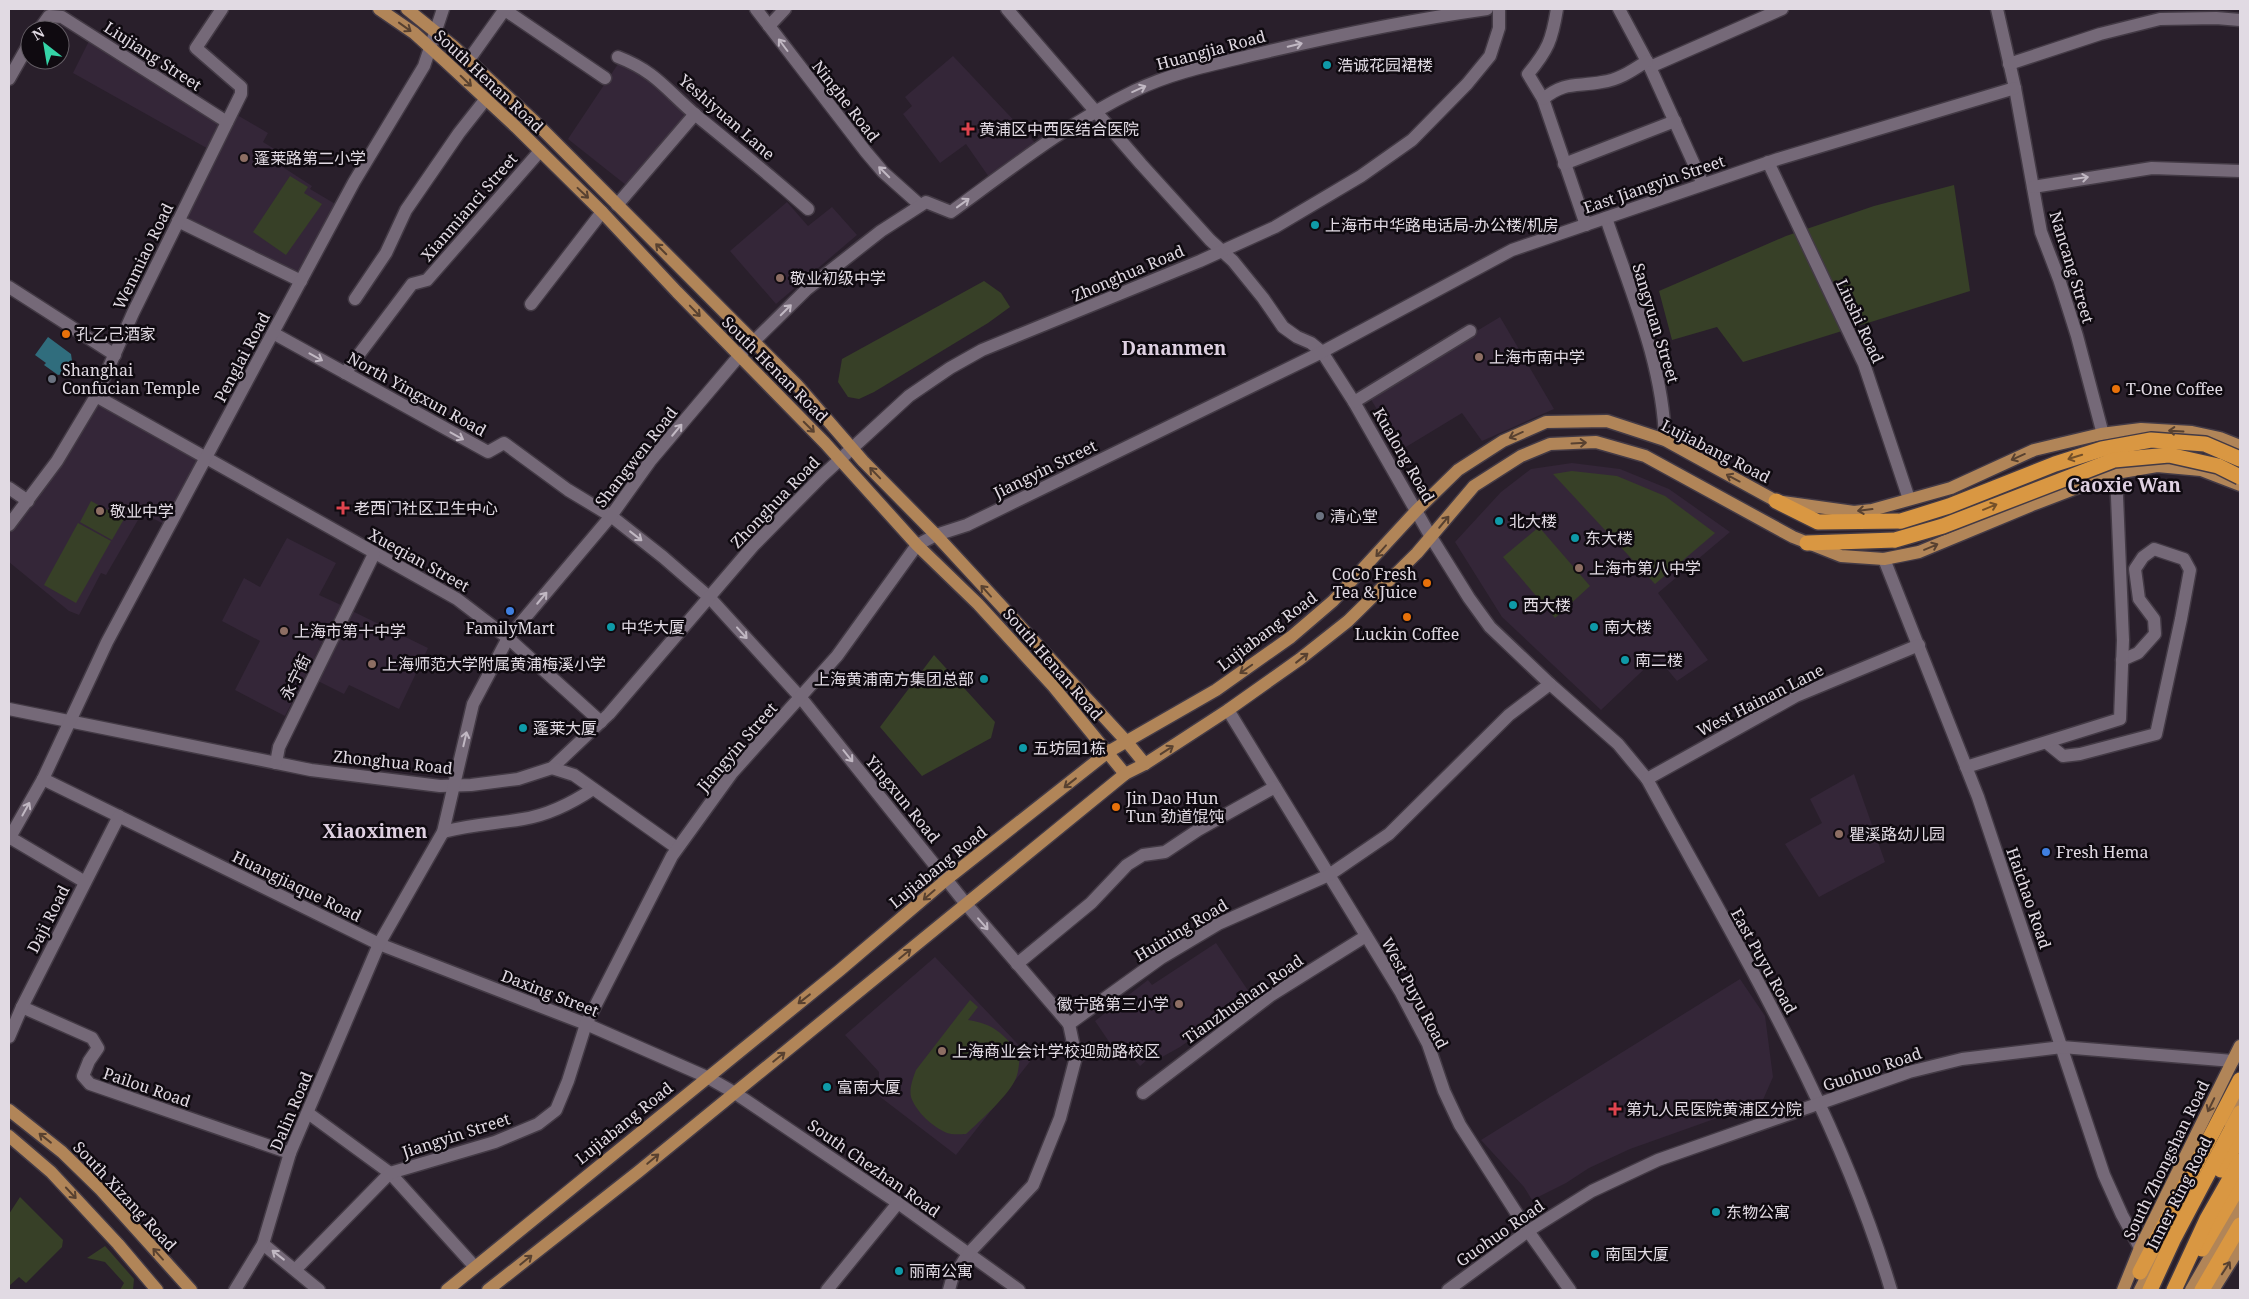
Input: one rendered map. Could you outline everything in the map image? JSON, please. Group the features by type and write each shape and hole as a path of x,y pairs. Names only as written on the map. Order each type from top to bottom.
{"highway":[{"path":"1776,501 1818,522 1901,521 1948,506 2055,464 2102,449 2152,440 2205,444 2240,459"},
{"path":"1807,543 1895,540 1943,526 2114,460 2170,455 2218,466 2240,477"},
{"path":"2140,1272 2240,1080"},
{"name":"Inner Ring Road","path":"2152,1290 2173,1240 2240,1113"},
{"path":"2152,1290 2240,1136"},
{"path":"2174,1290 2195,1243 2240,1161"},
{"path":"2180,1290 2240,1184"},
{"path":"2202,1290 2240,1225"}],"main road":[{"name":"South Henan Road","path":"379,9 430,48 602,212 840,459 917,545 978,604 1052,686 1125,774"},
{"name":"South Henan Road","path":"407,9 435,31 559,145 798,386 852,448 936,535 1127,742 1145,764"},
{"name":"Lujiabang Road","path":"447,1290 840,970 947,879 1108,752 1216,690 1291,637 1333,601 1417,510 1458,470 1503,441 1546,422 1606,421 1665,440 1776,501 1854,512 1872,510 1951,488 2034,450 2102,434 2141,429 2192,432 2220,438 2240,446"},
{"path":"488,1290 638,1172 1125,774 1145,764 1228,710 1300,659 1348,621 1431,537 1474,486 1521,456 1550,444 1596,442 1645,456 1793,537 1841,556 1884,560 1919,552 2032,505 2116,473 2157,466 2201,470 2240,485"},
{"name":"South Zhongshan Road","path":"2123,1290 2140,1248 2240,1046"},
{"path":"2140,1290 2240,1099"},
{"name":"South Xizang Road","path":"9,1110 62,1152 95,1184 191,1290"},
{"path":"9,1136 51,1172 118,1244 157,1290"},
{"path":"2191,1290 2240,1205"},
{"path":"2213,1290 2240,1247"},
{"path":"2133,1290 2140,1272"}],"street":[{"name":"Wenmiao Road","path":"9,525 57,461 96,396 240,94 241,87 196,48 222,9"},
{"name":"Penglai Road","path":"9,838 43,778 107,642 354,182 424,66 443,9"},
{"path":"468,61 505,9 605,78"},
{"name":"Ninghe Road","path":"756,9 866,152 883,172 920,205"},
{"path":"769,26 785,9"},
{"name":"Kualong Road","path":"1007,9 1095,111 1233,262 1263,298 1283,327 1297,337 1311,343 1322,352 1354,402 1431,537 1469,598 1490,627 1550,684"},
{"name":"Huangjia Road","path":"920,205 926,202 951,212 1095,111 1136,90 1175,74 1314,40 1400,23 1487,9"},
{"name":"Zhonghua Road","path":"9,709 311,770 440,786 518,779 552,768 601,722 753,546 840,459 909,396 950,368 982,350 1086,309 1275,227 1361,176 1412,140 1467,84 1490,56 1499,28 1498,9"},
{"path":"1557,9 1553,35 1544,55 1528,74 1543,99 1586,224"},
{"path":"1620,9 1649,64 1703,184"},
{"path":"1543,99 1556,88 1602,82 1623,76 1782,9"},
{"name":"Nancang Street","path":"1997,9 2015,88 2041,232 2059,279 2102,434 2116,473 2122,660 2120,719 2047,743"},
{"path":"2009,64 2100,34 2174,14 2240,20"},
{"name":"Liujiang Street","path":"46,20 49,16 65,20"},
{"name":"Liujiang Street","path":"70,23 227,122"},
{"name":"Yeshiyuan Lane","path":"618,57 654,75 695,114 764,170 808,210"},
{"path":"9,78 20,59"},
{"name":"East Jiangyin Street","path":"1322,352 1512,250 1768,162 2015,88"},
{"path":"355,299 386,253 406,210 459,132 485,100"},
{"path":"617,205 695,114"},
{"path":"1564,164 1674,121"},
{"name":"Xianmianci Street","path":"345,373 412,284 427,280 540,151"},
{"name":"Liushi Road","path":"1768,162 1864,364 1909,499"},
{"path":"2033,186 2152,168 2240,171"},
{"name":"Shangwen Road","path":"455,786 473,704 508,638 611,516 652,460 739,356 807,289 881,231 920,205"},
{"path":"531,304 602,212"},
{"name":"Sangyuan Street","path":"1606,218 1654,364 1664,409 1665,440"},
{"path":"178,221 301,281"},
{"path":"9,287 115,355"},
{"path":"1354,402 1470,331"},
{"name":"North Yingxun Road","path":"273,333 488,452 504,442 568,490 611,516 663,557 709,597"},
{"name":"Jiangyin Street","path":"296,1269 390,1173 495,1142 538,1124 556,1110 568,1081 586,1024 677,848 732,773 801,698 855,634 917,545 936,535 967,525 1322,352"},
{"name":"Xueqian Street","path":"96,396 457,599 508,638 601,722"},
{"path":"9,488 28,501"},
{"path":"1966,767 2047,743 2063,756 2080,754 2156,734 2190,570 2184,559 2154,549 2143,557 2136,569 2139,599 2154,619 2155,634 2138,653 2122,660"},
{"name":"永宁街","path":"276,763 279,746 374,554"},
{"name":"Haichao Road","path":"1884,560 1966,767 2104,1175 2122,1215 2140,1248"},
{"name":"Yingxun Road","path":"709,597 801,698 966,904 1069,1024"},
{"name":"West Hainan Lane","path":"1647,779 1796,696 1918,646"},
{"name":"East Puyu Road","path":"1550,684 1618,744 1647,779 1800,1061 1820,1104 1880,1253 1891,1290"},
{"name":"Huining Road","path":"1069,1024 1161,958 1218,924 1329,875 1389,834 1509,714 1550,684"},
{"name":"West Puyu Road","path":"1228,710 1400,992 1428,1044 1442,1086 1460,1125 1528,1231 1570,1290"},
{"path":"552,768 574,775 677,848"},
{"name":"Huangjiaque Road","path":"43,778 379,944"},
{"path":"379,944 443,832 455,786"},
{"path":"1017,964 1091,903 1127,865 1143,855 1165,852 1198,830 1275,787"},
{"path":"443,832 468,825 524,819 576,800 593,789"},
{"name":"Daji Road","path":"9,1036 118,816"},
{"path":"9,838 85,882"},
{"name":"Tianzhushan Road","path":"1143,1093 1270,996 1366,936"},
{"name":"Daxing Street","path":"379,944 586,1024 707,1077"},
{"name":"Dalin Road","path":"235,1290 263,1244 290,1153 379,944"},
{"name":"Pailou Road","path":"22,1007 92,1038 98,1048 89,1061 83,1076 90,1084 290,1153"},
{"path":"949,1290 952,1279 968,1254 1033,1185 1060,1118 1076,1057 1069,1024"},
{"name":"Guohuo Road","path":"1448,1290 1528,1231 1592,1191 1658,1160 1909,1072 1962,1059 2062,1047 2233,1061"},
{"name":"South Chezhan Road","path":"707,1077 735,1093 898,1203 1019,1290"},
{"path":"308,1113 390,1173 475,1267"},
{"path":"827,1290 898,1203"},
{"path":"263,1244 296,1269 319,1290"}],"shaded area":[{"name":"蓬莱路第二小学","path":"90,39 226,122 232,112 268,133 263,142 281,153 275,162 312,186 310,189 337,205 298,274 182,220 212,151 73,73"},
{"name":"黄浦区中西医结合医院","path":"953,56 1038,146 991,180 966,144 940,163 903,114 912,106 905,97"},
{"path":"620,61 651,78 688,115 626,185 568,139"},
{"name":"敬业初级中学","path":"787,202 808,226 832,207 857,235 776,304 730,251"},
{"name":"上海市南中学","path":"1500,317 1554,409 1482,441 1462,413 1401,450 1369,396"},
{"name":"敬业中学","path":"103,405 199,459 164,524 142,513 106,575 101,573 79,615 69,611 9,562 9,534 62,462 95,407"},
{"name":"上海市第八中学","path":"1572,463 1620,469 1669,489 1730,532 1658,593 1708,660 1677,681 1657,657 1601,710 1502,617 1455,542 1501,492 1531,469"},
{"name":"上海市第十中学","path":"287,538 336,563 319,595 341,605 285,716 235,690 260,641 222,621 244,578 260,587"},
{"name":"上海师范大学附属黄浦梅溪小学","path":"350,610 428,648 399,709 349,685 344,694 316,680"},
{"name":"瞿溪路幼儿园","path":"1854,774 1885,862 1819,897 1785,844 1822,823 1810,799"},
{"name":"徽宁路第三小学","path":"1216,943 1249,992 1245,1000 1180,1047 1162,1057 1155,1053 1140,1066 1122,1046 1114,1049 1095,1021 1148,980 1152,985"},
{"name":"上海商业会计学校迎勋路校区","path":"935,957 1032,1059 956,1155 879,1096 879,1072 845,1035"},
{"path":"1740,979 1765,1016 1773,1077 1762,1102 1630,1149 1589,1168 1566,1183 1532,1200 1524,1187 1481,1140"}],"green space":[{"path":"290,176 308,187 304,193 322,204 286,255 253,232"},
{"path":"1954,185 1970,291 1743,362 1717,327 1672,340 1659,291 1786,236 1874,206"},
{"path":"984,281 1001,293 1010,307 988,323 874,392 859,399 848,397 838,382 842,359"},
{"path":"1572,471 1617,476 1665,496 1715,533 1655,584 1553,474"},
{"path":"91,501 124,519 112,540 80,522"},
{"path":"78,523 111,541 76,603 44,585"},
{"path":"1539,527 1590,586 1555,618 1503,557"},
{"path":"934,655 995,722 991,738 922,776 880,727"},
{"path":"970,1000 978,1007 968,1020 985,1024 998,1031 1020,1055 1019,1066 1017,1075 1008,1092 986,1115 966,1134 951,1134 936,1127 921,1113 913,1103 911,1087 916,1070"},
{"path":"20,1197 63,1240 62,1247 26,1283 19,1277 9,1286 9,1214"},
{"path":"105,1246 134,1279 133,1290 120,1290 124,1283 105,1262 87,1258"}],"water":[{"path":"48,337 71,354 72,361 66,373 58,375 44,365 46,363 35,355"}],"place":[{"name":"浩诚花园裙楼","path":"1327,65"},
{"name":"黄浦区中西医结合医院","path":"968,129"},
{"name":"蓬莱路第二小学","path":"244,158"},
{"name":"上海市中华路电话局-办公楼/机房","path":"1315,225"},
{"name":"敬业初级中学","path":"780,278"},
{"name":"孔乙己酒家","path":"66,334"},
{"name":"上海市南中学","path":"1479,357"},
{"name":"Shanghai Confucian Temple","path":"52,379"},
{"name":"T-One Coffee","path":"2116,389"},
{"name":"老西门社区卫生中心","path":"343,508"},
{"name":"敬业中学","path":"100,511"},
{"name":"清心堂","path":"1320,516"},
{"name":"北大楼","path":"1499,521"},
{"name":"东大楼","path":"1575,538"},
{"name":"上海市第八中学","path":"1579,568"},
{"name":"CoCo Fresh Tea & Juice","path":"1427,583"},
{"name":"西大楼","path":"1513,605"},
{"name":"FamilyMart","path":"510,611"},
{"name":"Luckin Coffee","path":"1407,617"},
{"name":"中华大厦","path":"611,627"},
{"name":"南大楼","path":"1594,627"},
{"name":"上海市第十中学","path":"284,631"},
{"name":"南二楼","path":"1625,660"},
{"name":"上海师范大学附属黄浦梅溪小学","path":"372,664"},
{"name":"上海黄浦南方集团总部","path":"984,679"},
{"name":"蓬莱大厦","path":"523,728"},
{"name":"五坊园1栋","path":"1023,748"},
{"name":"Jin Dao Hun Tun 劲道馄饨","path":"1116,807"},
{"name":"瞿溪路幼儿园","path":"1839,834"},
{"name":"Fresh Hema","path":"2046,852"},
{"name":"徽宁路第三小学","path":"1179,1004"},
{"name":"上海商业会计学校迎勋路校区","path":"942,1051"},
{"name":"富南大厦","path":"827,1087"},
{"name":"第九人民医院黄浦区分院","path":"1615,1109"},
{"name":"东物公寓","path":"1716,1212"},
{"name":"南国大厦","path":"1595,1254"},
{"name":"丽南公寓","path":"899,1271"}],"district":[{"name":"Dananmen","path":"1174,348"},
{"name":"Caoxie Wan","path":"2124,485"},
{"name":"Xiaoximen","path":"375,831"}]}
